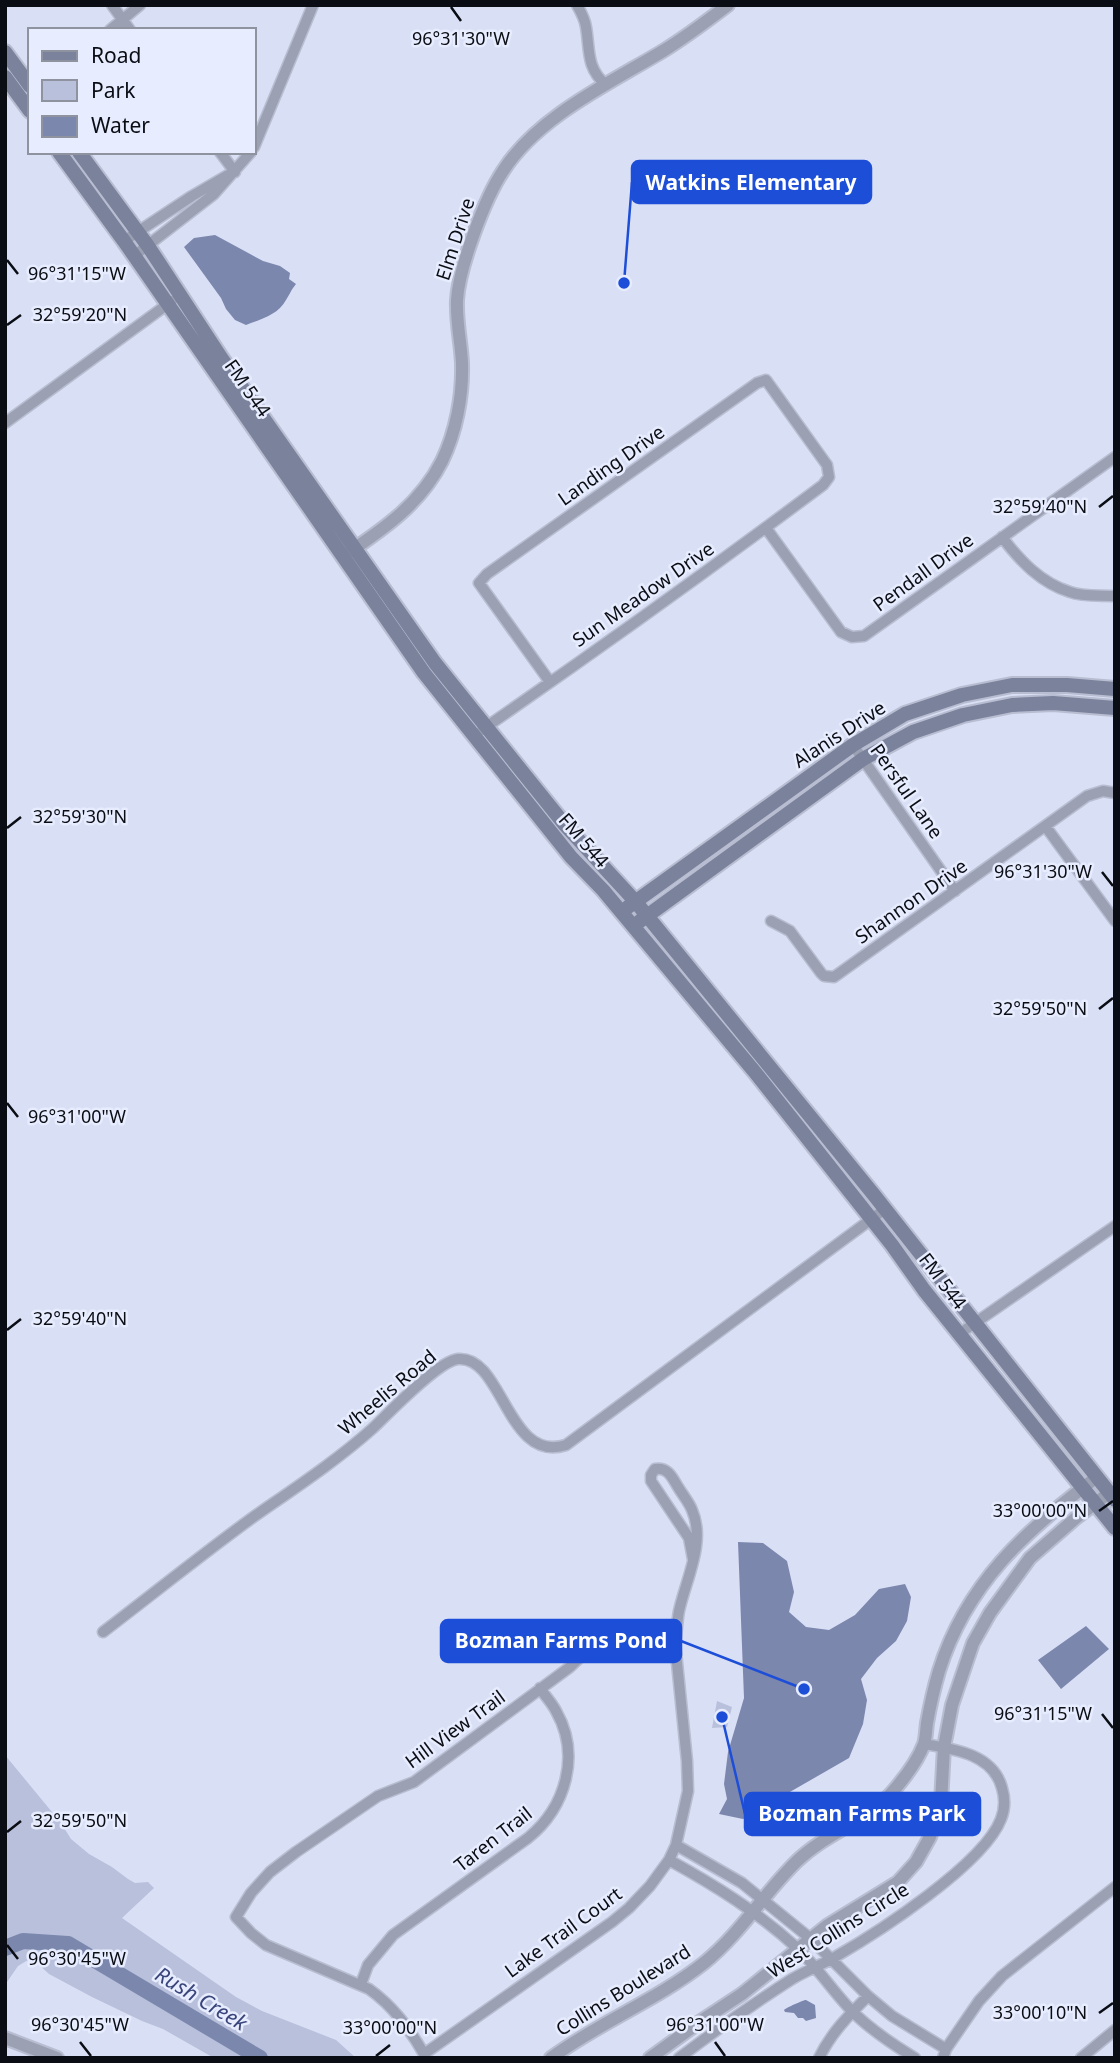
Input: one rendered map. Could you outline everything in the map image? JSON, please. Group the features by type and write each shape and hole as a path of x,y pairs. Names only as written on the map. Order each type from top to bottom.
{"main road":[{"path":"5,52 26,89"},
{"path":"5,77 26,89"},
{"name":"FM 544","path":"61,154 167,305 348,553 565,825 635,901 885,1209 1112,1496"},
{"name":"FM 544","path":"80,154 181,295 424,674 571,857 633,926 754,1071 1113,1524"},
{"name":"Alanis Drive","path":"621,912 853,745 905,714 962,695 1012,685 1067,685 1115,689"},
{"name":"Alanis Drive","path":"633,926 863,759 913,732 963,715 1012,705 1053,703 1115,708"}],"street":[{"path":"112,5 129,28"},
{"path":"113,28 140,5"},
{"path":"256,142 313,5"},
{"path":"578,5 586,26 591,64 598,78 606,85"},
{"name":"Elm Drive","path":"348,553 393,521 418,496 442,461 452,437 461,388 462,363 457,318 460,281 473,239 502,171 529,137 553,118 665,50 728,5"},
{"path":"222,154 235,172"},
{"path":"134,256 214,194 249,154"},
{"path":"124,241 191,196 235,172"},
{"path":"5,423 181,295"},
{"name":"Sun Meadow Drive","path":"473,736 823,485 829,477 827,466 766,380"},
{"name":"Landing Drive","path":"550,682 479,583 486,574 757,383 766,380"},
{"name":"Pendall Drive","path":"766,528 841,632 852,637 864,636 1115,457"},
{"path":"1002,537 1039,578 1072,593 1115,596"},
{"name":"Persful Lane","path":"853,745 955,891"},
{"name":"Shannon Drive","path":"771,920 790,931 821,974 829,977 838,975 1087,796 1103,792 1115,793"},
{"path":"1046,827 1115,920"},
{"name":"Wheelis Road","path":"103,1632 363,1436 451,1361 468,1360 484,1371 511,1416 530,1440 555,1449 566,1445 885,1209"},
{"path":"960,1334 1115,1226"},
{"name":"Lake Trail Court","path":"361,1984 384,1999 413,2035 424,2054 612,1922 650,1886 669,1860 676,1844 688,1791 675,1643 679,1611 693,1559 697,1535 693,1511 667,1471 655,1469 651,1481 689,1538 693,1559"},
{"name":"Collins Boulevard","path":"551,2058 576,2040 655,1996 691,1972 723,1946 798,1860 825,1839 864,1817 893,1791 924,1744 938,1673 948,1644 986,1578 1037,1524 1097,1477"},
{"path":"650,2058 742,1994 828,1926 898,1882 916,1862 930,1836 941,1803 944,1747 952,1705 973,1643 1030,1558 1095,1503 1112,1496"},
{"path":"967,1611 985,1622"},
{"name":"Hill View Trail","path":"361,1984 266,1945 251,1933 236,1917 251,1893 270,1872 296,1852 378,1796 414,1782 570,1667 600,1640 617,1632 642,1626 677,1626"},
{"name":"Taren Trail","path":"361,1984 368,1965 393,1935 528,1838 541,1827 555,1808 566,1783 569,1756 561,1722 540,1688"},
{"name":"West Collins Circle","path":"678,2058 748,2007 813,1966 831,1959 878,1931 959,1870 988,1841 1001,1819 1005,1798 999,1778 983,1761 964,1751 924,1744"},
{"path":"676,1844 742,1882 811,1939 868,1996 945,2053 979,2001 1002,1976 1115,1887"},
{"path":"669,1860 731,1895 754,1912 798,1949 852,2012 915,2058"},
{"path":"818,2058 826,2042 868,1996"},
{"path":"1081,2058 1115,2030"},
{"path":"5,2038 57,2058"}],"green space":[{"path":"717,1701 732,1707 727,1727 712,1728"},
{"path":"5,1755 71,1839 128,1879 135,1883 148,1882 154,1888 122,1918 236,1997 262,2011 336,2040 356,2058 214,2058 163,2029 92,1997 28,1960 18,1966 5,1985"}],"water":[{"path":"215,235 290,273 289,279 296,284 283,305 269,316 246,325 235,320 184,247 194,238"},
{"path":"738,1542 763,1543 787,1561 794,1592 789,1612 806,1627 829,1630 855,1615 879,1589 905,1584 911,1597 907,1621 896,1641 877,1658 861,1679 867,1700 863,1724 849,1758 743,1819 719,1814 727,1799 724,1784 728,1752 744,1698"},
{"path":"1086,1626 1109,1649 1061,1689 1038,1660"},
{"path":"806,2000 815,2005 816,2018 806,2021 794,2013 785,2012 785,2009"}],"waterway":[{"name":"Rush Creek","path":"5,1948 23,1941 68,1944 260,2058"}],"place":[{"name":"Watkins Elementary","path":"624,283"},
{"name":"Bozman Farms Pond","path":"804,1689"},
{"name":"Bozman Farms Park","path":"722,1717"}]}
